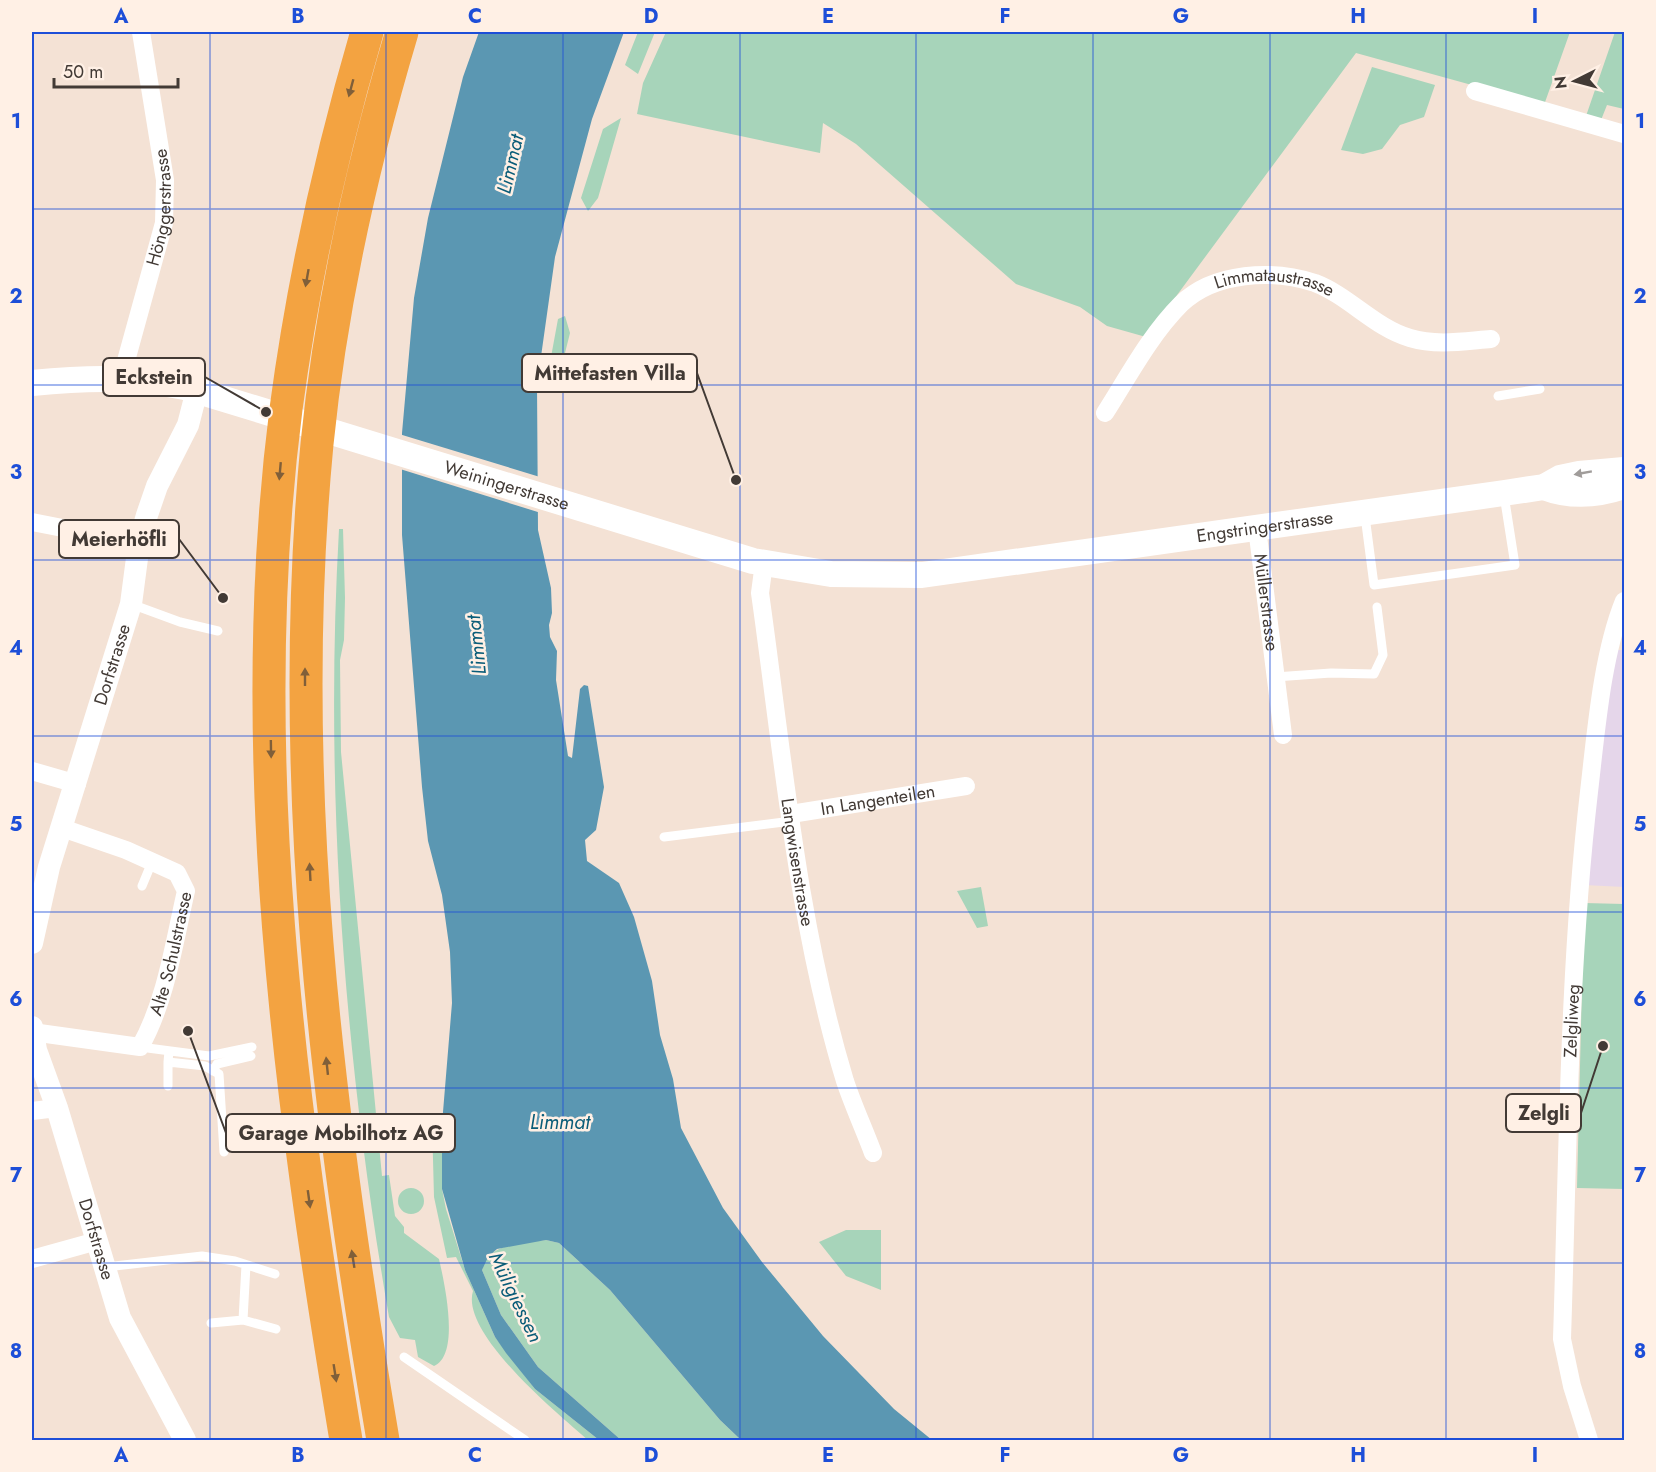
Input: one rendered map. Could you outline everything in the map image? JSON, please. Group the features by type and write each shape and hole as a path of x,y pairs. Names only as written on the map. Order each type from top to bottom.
{"highway":[{"path":"346,1440 301,1141 282,964 272,781 270,676 272,594 284,431 304,294 329,170 367,32"},
{"path":"382,1440 329,1087 317,963 307,800 306,613 317,444 333,325 359,193 402,32"}],"main road":[{"name":"Weiningerstrasse","path":"32,383 121,379 154,380 198,390 250,408 764,563 831,574 866,576 922,575 986,566"},
{"name":"Engstringerstrasse","path":"986,566 1544,487 1560,478 1578,474 1624,470"},
{"name":"Engstringerstrasse","path":"1544,487 1568,494 1598,492 1624,486"}],"street":[{"name":"Hönggerstrasse","path":"121,379 164,224 165,180 141,32"},
{"path":"1475,91 1624,134"},
{"name":"Limmataustrasse","path":"1105,413 1151,343 1182,303 1210,286 1242,275 1271,275 1315,284 1408,338 1431,342 1491,339"},
{"name":"Dorfstrasse","path":"32,943 44,887 131,604 139,543 157,486 188,425 198,390"},
{"path":"32,522 139,543"},
{"name":"Müllerstrasse","path":"1257,528 1283,735"},
{"name":"Langwisenstrasse","path":"764,563 760,593 807,918 824,1002 846,1083 873,1153"},
{"name":"Zelgliweg","path":"1589,1440 1572,1386 1562,1339 1577,893 1596,728 1616,620 1624,601"},
{"path":"32,771 77,784"},
{"name":"In Langenteilen","path":"792,818 966,786"},
{"name":"Alte Schulstrasse","path":"62,828 126,850 177,873 186,891 157,1008 151,1028 140,1047"},
{"path":"32,1030 140,1047"},
{"name":"Dorfstrasse","path":"32,1030 120,1318 185,1440"},
{"path":"32,1111 57,1108"},
{"path":"32,1260 97,1241"}],"lane":[{"path":"1498,396 1540,389"},
{"path":"1364,513 1374,585 1515,565 1504,493"},
{"path":"131,604 180,622 218,631"},
{"name":"Müllerstrasse","path":"1275,677 1331,673 1374,674 1383,655 1377,607"},
{"path":"664,837 792,818"},
{"path":"142,886 152,862"},
{"path":"140,1047 209,1056 251,1052 217,1064 213,1071"},
{"path":"168,1086 169,1051"},
{"path":"168,1062 205,1066 219,1074 224,1152"},
{"path":"104,1268 202,1256 275,1274"},
{"path":"243,1320 246,1265"},
{"path":"211,1323 243,1320 276,1329"},
{"path":"404,1357 525,1440"}],"shaded area":[{"path":"1616,650 1624,650 1624,887 1584,885 1595,778"}],"green space":[{"path":"638,32 655,32 638,74 625,65"},
{"path":"666,32 1570,32 1544,105 1356,53 1146,337 1107,326 1080,307 1016,284 856,144 823,123 820,153 637,114 643,83"},
{"path":"1615,32 1624,32 1624,109 1607,105 1601,120 1586,116"},
{"path":"1372,67 1435,85 1424,117 1400,125 1382,149 1363,154 1341,150"},
{"path":"621,118 598,198 588,211 581,198 603,129"},
{"path":"565,316 570,333 562,365 556,367 551,357 558,319"},
{"path":"339,529 343,529 345,598 344,640 340,660 341,752 382,1176 389,1175 395,1216 404,1227 404,1233 439,1259 447,1300 449,1333 447,1348 442,1359 434,1366 418,1357 415,1340 400,1338 389,1317 360,1121 349,1023 336,825 335,628"},
{"path":"981,887 988,926 977,928 957,891"},
{"path":"1584,903 1624,904 1624,1189 1577,1188"},
{"path":"432,1122 442,1124 442,1189 446,1209 465,1270 495,1337 535,1389 599,1440 588,1440 535,1393 514,1372 481,1328 473,1308 473,1291 456,1257 447,1258 434,1197"},
{"path":"411,1188 420,1192 424,1201 420,1210 411,1214 402,1210 398,1201 402,1192"},
{"path":"846,1230 881,1230 881,1290 846,1276 819,1242"},
{"path":"546,1240 559,1243 610,1290 720,1420 741,1440 621,1440 538,1367 501,1315 482,1270 485,1261 498,1249"}],"water":[{"name":"Limmat","path":"479,32 624,32 592,119 555,257 537,385 538,530 551,588 550,637 557,651 556,680 568,756 572,758 580,689 584,685 588,686 604,787 596,830 585,840 587,861 619,883 634,917 652,981 660,1035 673,1079 681,1128 723,1208 762,1262 823,1336 894,1409 932,1440 741,1440 720,1420 610,1290 559,1243 546,1240 497,1249 488,1257 482,1270 501,1315 538,1367 621,1440 599,1440 535,1389 506,1353 495,1337 465,1270 442,1189 442,1124 452,1003 450,952 442,895 428,841 422,787 402,535 402,433 414,298 428,218 463,77"}],"pier":[{"path":"399,434 540,477 541,513 400,469"}],"place":[{"name":"Eckstein","path":"266,412"},
{"name":"Mittefasten Villa","path":"736,480"},
{"name":"Meierhöfli","path":"223,598"},
{"name":"Garage Mobilhotz AG","path":"188,1031"},
{"name":"Zelgli","path":"1603,1046"}],"water label":[{"name":"Müligiessen","path":"516,1297"}]}
